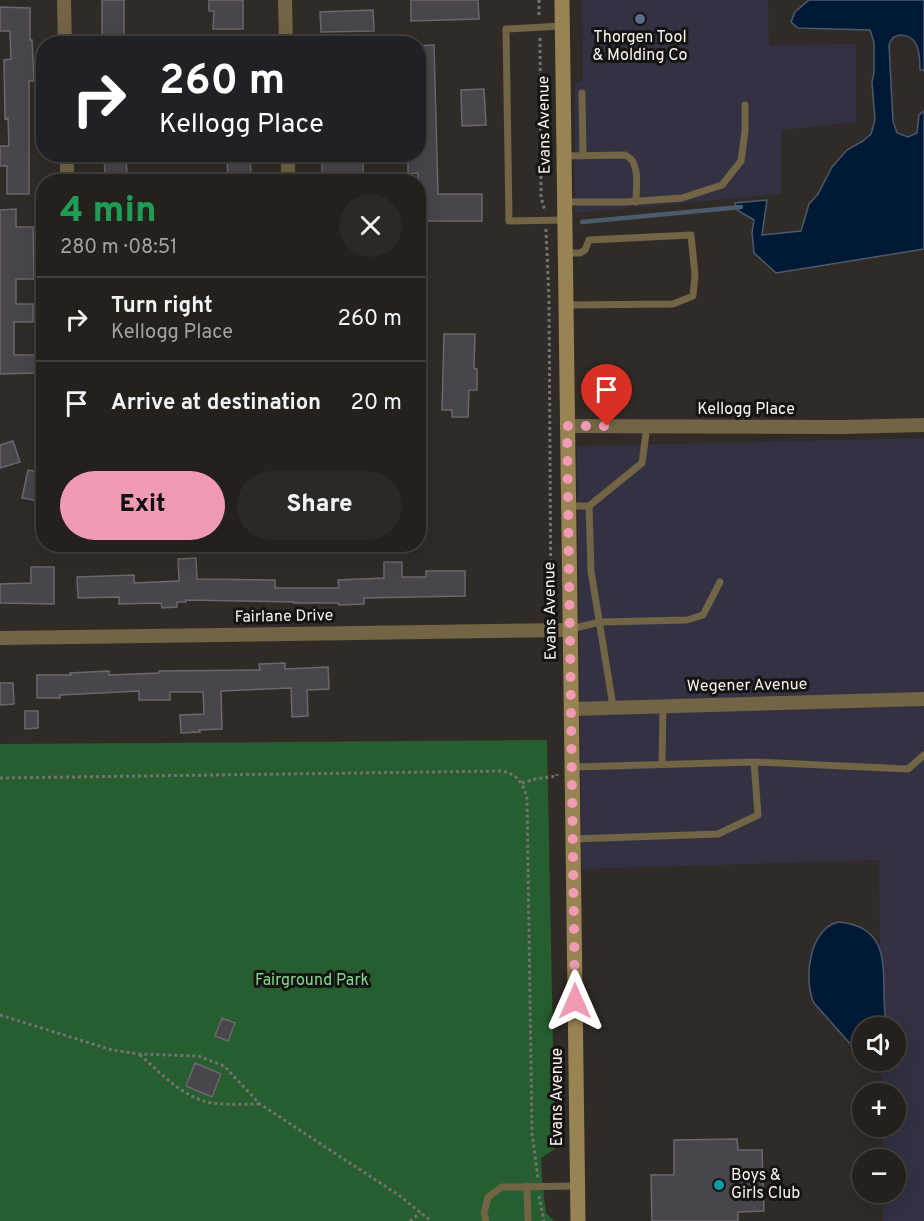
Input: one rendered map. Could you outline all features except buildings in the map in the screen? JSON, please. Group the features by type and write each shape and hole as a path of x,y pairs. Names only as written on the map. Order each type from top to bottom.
{"street":[{"path":"64,0 65,36"},
{"path":"285,0 286,36"},
{"name":"Evans Avenue","path":"562,0 578,1221"},
{"name":"Kellogg Place","path":"567,426 842,428 924,425"},
{"name":"Fairlane Drive","path":"0,638 569,630"},
{"name":"Wegener Avenue","path":"572,709 613,706 924,699"}],"lane":[{"path":"562,26 506,29 509,221 564,220"},
{"path":"582,93 583,156"},
{"path":"564,202 636,202 682,198 722,185 741,161 746,132 745,105"},
{"path":"564,156 625,155 631,158 635,163 636,202"},
{"path":"565,254 580,253 585,250 589,240 691,235 695,275 693,296 674,304 565,305"},
{"path":"567,506 589,506 642,463 647,426"},
{"path":"589,506 591,571 613,706"},
{"path":"569,630 600,622 687,620 703,615 720,582"},
{"path":"662,764 663,705"},
{"path":"573,767 754,762 908,769 924,755"},
{"path":"574,839 718,834 758,815 754,762"},
{"path":"527,1186 528,1221"},
{"path":"486,1221 484,1213 488,1197 502,1187 577,1186"}],"path":[{"path":"539,0 541,197 546,221 549,299 551,653 555,659 555,669"},
{"path":"522,783 535,778 558,776 557,765"},
{"path":"0,778 500,771 511,774 522,783 527,799 532,1133 544,1221"},
{"path":"0,1015 96,1046 139,1054 198,1056 224,1066 260,1104 400,1196 431,1221"},
{"path":"139,1054 181,1090 201,1100 218,1103 260,1104"},
{"path":"410,1221 420,1213"}],"shaded area":[{"path":"582,0 768,0 769,45 856,44 856,122 782,130 781,194 575,213 575,83 583,81"},
{"path":"924,438 924,1221 883,1221 883,1203 906,1203 906,1149 883,1149 882,1137 906,1137 906,1083 882,1083 881,1071 906,1071 906,1017 881,1017 879,860 582,869 577,446"}],"green space":[{"name":"Fairground Park","path":"547,740 555,1149 541,1158 546,1213 554,1221 0,1221 0,744"}],"water":[{"path":"809,0 924,0 924,70 920,70 920,57 913,40 902,35 894,37 889,45 893,121 897,133 908,137 917,133 919,115 924,111 924,249 776,273 754,253 752,233 754,220 737,210 735,203 767,200 762,235 801,231 809,204 818,194 832,167 847,150 871,134 875,120 872,82 874,42 870,30 798,28 791,22 795,12"},
{"path":"838,922 858,926 871,935 879,946 884,977 886,1017 852,1017 852,1046 814,1003 811,993 809,969 811,956 820,934"}],"waterway":[{"path":"582,222 741,207"}],"place":[{"name":"Thorgen Tool & Molding Co","path":"640,19"},
{"name":"Boys & Girls Club","path":"719,1185"}],"route":[{"path":"575,1001 567,426 607,426"}]}
